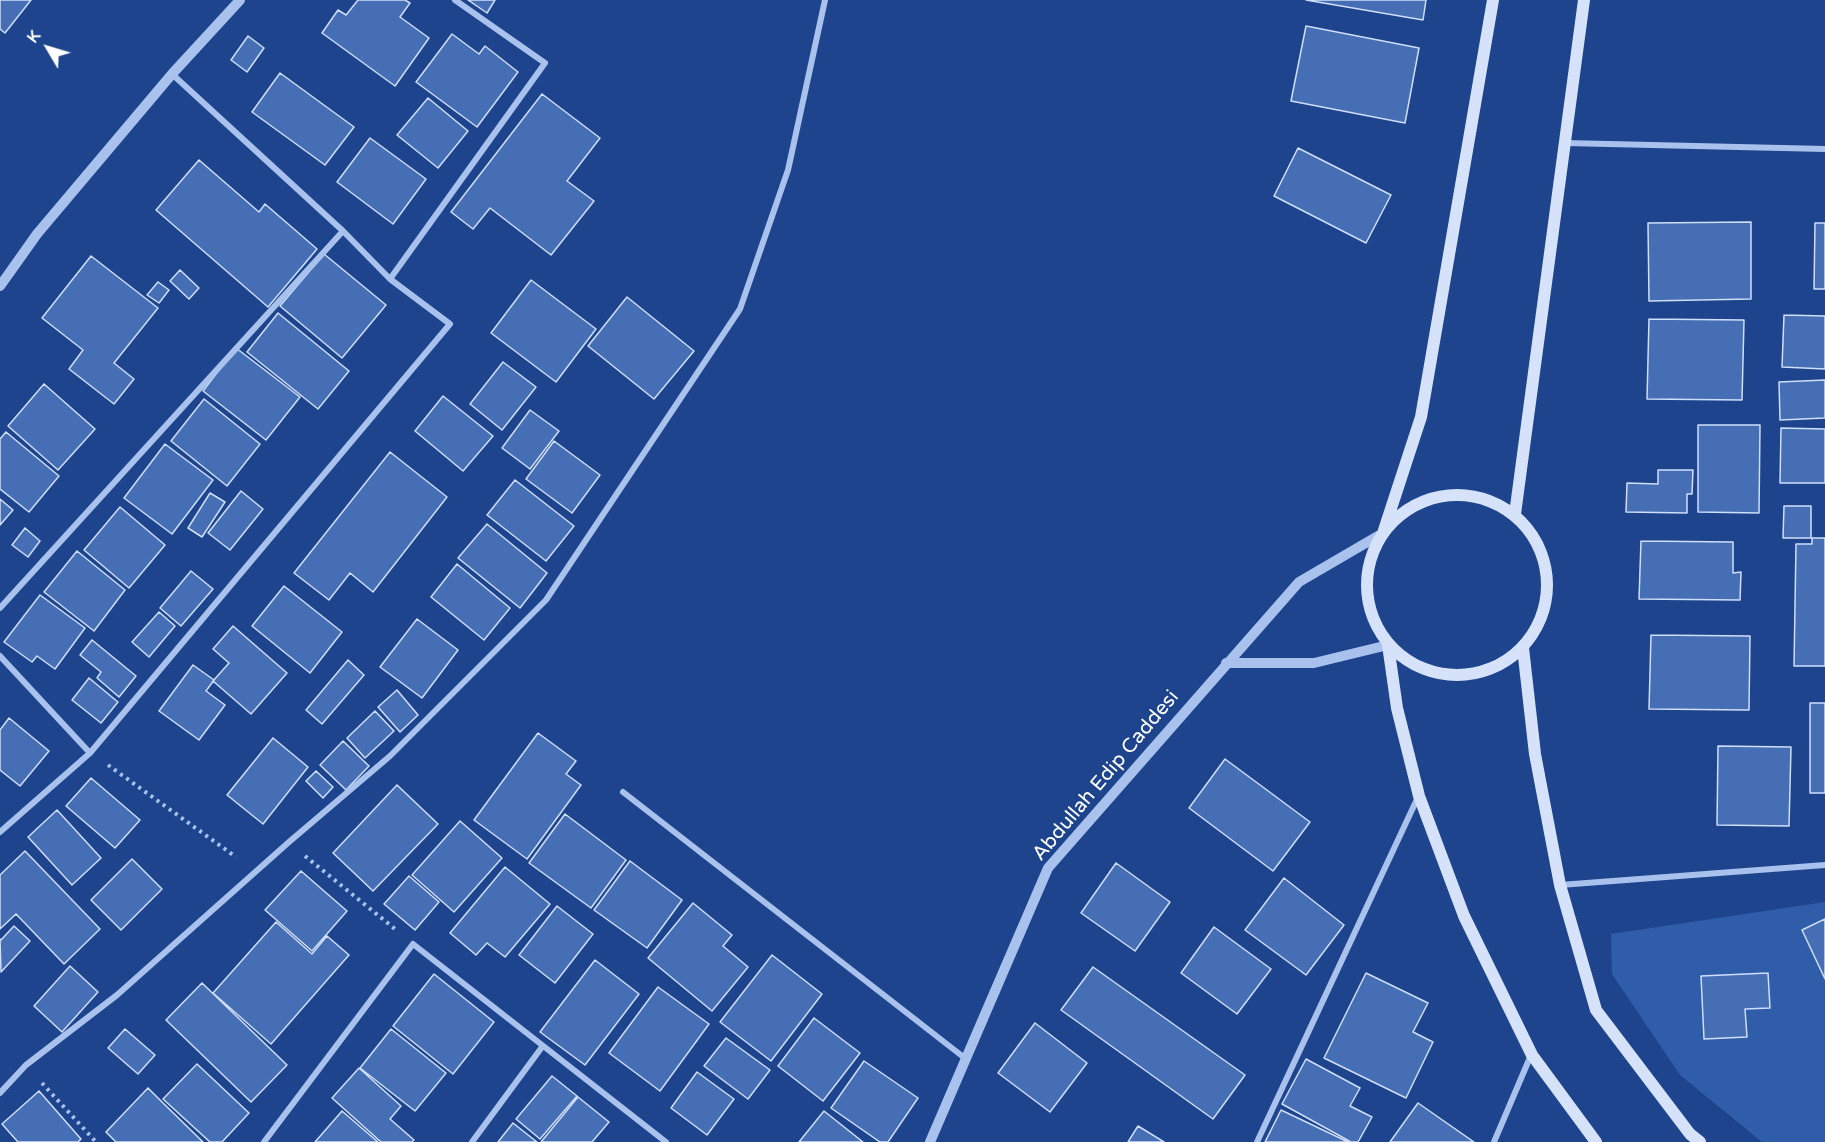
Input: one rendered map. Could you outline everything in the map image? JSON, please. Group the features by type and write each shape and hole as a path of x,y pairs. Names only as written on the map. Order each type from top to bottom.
{"main road":[{"path":"1383,533 1404,512 1430,498 1460,494 1489,500 1515,514 1534,536 1546,564 1548,594 1541,623 1523,648 1499,667 1470,675 1440,675 1411,664 1388,645 1372,619 1366,590 1370,560 1383,533 1421,417 1493,0"},
{"path":"1515,514 1584,0"},
{"path":"1388,645 1397,708 1419,796 1464,916 1532,1055 1596,1142"},
{"path":"1523,648 1535,754 1560,885 1596,1010 1690,1134 1700,1142"}],"street":[{"path":"0,286 37,234 172,74 240,0"},
{"path":"390,279 545,63 455,0"},
{"path":"0,1093 26,1065 117,995 289,842 390,756 546,600 740,309 788,171 825,0"},
{"path":"0,832 90,753 450,324 390,279 343,231 172,74"},
{"path":"1564,143 1825,149"},
{"path":"0,608 343,231"},
{"name":"Abdullah Edip Caddesi","path":"930,1142 1048,868 1299,582 1383,533"},
{"path":"1226,663 1314,663 1388,645"},
{"path":"0,656 90,753"},
{"path":"623,792 966,1059"},
{"path":"1257,1142 1419,796"},
{"path":"1560,885 1825,865"},
{"path":"264,1142 413,944 666,1142"},
{"path":"472,1142 542,1047"},
{"path":"1494,1142 1532,1055"}],"path":[{"path":"90,753 257,871"},
{"path":"289,842 413,944"},
{"path":"26,1065 96,1142"}],"shaded area":[{"path":"1825,902 1825,1142 1762,1142 1680,1075 1612,974 1611,934"}],"building":[{"path":"0,0 31,0 5,33 0,29"},
{"path":"358,0 405,0 410,3 400,17 429,38 395,86 322,33 338,10 346,15"},
{"path":"468,0 495,0 487,13"},
{"path":"1306,0 1426,0 1423,20"},
{"path":"1306,26 1419,48 1405,123 1291,101"},
{"path":"452,34 479,54 485,46 518,72 477,127 416,82"},
{"path":"248,36 264,48 247,72 231,60"},
{"path":"280,73 354,127 325,165 252,112"},
{"path":"542,94 600,138 567,181 594,201 551,255 490,208 473,229 451,212"},
{"path":"428,98 468,131 438,168 397,135"},
{"path":"370,138 426,179 393,224 337,182"},
{"path":"1298,148 1391,195 1366,243 1274,196"},
{"path":"199,160 259,212 265,204 317,249 268,307 156,210"},
{"path":"1751,222 1751,299 1649,301 1648,223"},
{"path":"1815,223 1825,223 1825,289 1814,289"},
{"path":"324,254 386,305 342,358 280,306"},
{"path":"91,256 158,308 114,363 134,379 114,404 69,369 83,350 42,318"},
{"path":"180,270 199,288 189,299 170,281"},
{"path":"531,280 596,329 556,382 491,333"},
{"path":"158,282 169,290 159,303 147,295"},
{"path":"627,297 694,351 654,399 588,346"},
{"path":"278,313 349,371 318,409 247,352"},
{"path":"1784,315 1825,316 1825,369 1782,367"},
{"path":"1649,319 1744,320 1742,400 1647,399"},
{"path":"236,348 300,397 266,440 203,391"},
{"path":"503,362 536,387 502,430 470,404"},
{"path":"1825,380 1825,418 1780,420 1779,382"},
{"path":"44,384 95,429 58,470 8,426"},
{"path":"443,396 493,436 463,471 415,431"},
{"path":"204,399 260,444 227,486 171,441"},
{"path":"530,410 559,431 530,469 502,448"},
{"path":"1698,425 1760,425 1759,513 1698,512"},
{"path":"1781,428 1825,429 1825,483 1780,483"},
{"path":"6,432 59,476 29,512 0,489 0,439"},
{"path":"554,441 600,475 572,513 526,479"},
{"path":"165,444 213,480 172,534 124,498"},
{"path":"390,452 447,497 373,592 350,573 329,600 294,573"},
{"path":"1658,470 1693,470 1692,494 1687,494 1687,513 1626,512 1627,483 1658,484"},
{"path":"515,480 574,526 546,561 487,515"},
{"path":"241,491 263,509 230,550 208,533"},
{"path":"210,493 225,502 202,537 188,528"},
{"path":"0,499 13,510 0,525"},
{"path":"1784,506 1811,506 1811,538 1783,538"},
{"path":"120,507 165,545 129,588 84,550"},
{"path":"487,524 547,573 520,608 458,558"},
{"path":"25,528 40,541 28,557 12,545"},
{"path":"1812,538 1825,538 1825,666 1794,666 1796,544 1812,544"},
{"path":"1641,541 1733,542 1733,573 1741,572 1740,600 1639,599"},
{"path":"77,551 125,590 94,631 44,592"},
{"path":"457,564 510,608 484,640 431,597"},
{"path":"191,571 213,589 181,626 160,608"},
{"path":"284,586 342,632 310,673 252,626"},
{"path":"40,595 85,628 55,669 37,656 32,662 4,642"},
{"path":"159,612 175,626 149,657 132,642"},
{"path":"417,619 458,650 422,698 380,667"},
{"path":"233,626 287,673 251,714 213,681 229,663 213,649"},
{"path":"1651,635 1750,636 1749,710 1649,709"},
{"path":"92,640 136,676 119,697 97,678 101,672 80,655"},
{"path":"348,660 364,675 322,724 306,710"},
{"path":"193,665 214,680 206,691 225,705 199,740 159,711"},
{"path":"89,678 118,702 101,723 72,700"},
{"path":"397,690 418,715 400,732 378,707"},
{"path":"1810,703 1825,703 1825,793 1810,793"},
{"path":"375,711 394,731 365,758 347,738"},
{"path":"9,718 49,751 20,786 0,770 0,730"},
{"path":"538,733 576,761 566,774 581,785 527,859 474,820"},
{"path":"273,738 308,767 263,824 227,795"},
{"path":"343,741 369,766 346,790 320,765"},
{"path":"1718,746 1791,747 1789,826 1717,825"},
{"path":"1225,759 1310,822 1273,871 1189,808"},
{"path":"316,771 333,787 323,798 306,781"},
{"path":"91,778 140,820 115,848 66,806"},
{"path":"397,785 438,824 373,891 333,853"},
{"path":"57,810 101,858 72,885 28,837"},
{"path":"565,814 626,860 591,908 529,863"},
{"path":"460,821 502,858 454,912 412,875"},
{"path":"25,851 100,929 64,964 16,914 0,929 0,875"},
{"path":"132,859 162,889 121,930 91,900"},
{"path":"630,861 682,900 647,948 594,910"},
{"path":"1116,863 1170,902 1135,951 1081,913"},
{"path":"505,867 550,904 505,957 487,943 476,955 450,933"},
{"path":"301,871 347,911 312,951 265,910"},
{"path":"409,876 439,902 415,930 384,904"},
{"path":"1284,878 1344,925 1306,975 1245,930"},
{"path":"693,903 732,935 723,946 748,967 712,1011 648,958"},
{"path":"557,906 593,934 555,983 519,955"},
{"path":"1825,919 1825,979 1802,930"},
{"path":"276,922 312,954 327,936 349,955 271,1044 213,993"},
{"path":"14,926 30,941 1,972 0,939"},
{"path":"1214,927 1271,969 1237,1014 1181,973"},
{"path":"772,955 822,994 771,1061 720,1022"},
{"path":"595,960 639,994 585,1065 540,1032"},
{"path":"70,966 98,992 62,1032 34,1006"},
{"path":"1093,967 1245,1075 1213,1119 1061,1010"},
{"path":"1366,973 1428,1003 1413,1032 1433,1042 1406,1098 1324,1058"},
{"path":"1768,973 1770,1008 1745,1009 1747,1037 1704,1039 1701,976"},
{"path":"434,974 494,1022 453,1074 393,1026"},
{"path":"202,983 287,1065 251,1102 166,1020"},
{"path":"658,987 709,1024 660,1091 609,1053"},
{"path":"814,1018 860,1053 823,1101 778,1066"},
{"path":"1035,1023 1087,1063 1050,1112 998,1073"},
{"path":"125,1029 155,1055 138,1074 108,1048"},
{"path":"391,1029 446,1073 415,1111 360,1068"},
{"path":"726,1038 770,1070 748,1099 704,1066"},
{"path":"1306,1059 1360,1088 1350,1106 1372,1117 1358,1142 1351,1142 1282,1104"},
{"path":"864,1061 918,1098 888,1142 880,1142 831,1108"},
{"path":"197,1064 249,1113 222,1142 210,1142 163,1099"},
{"path":"359,1068 401,1106 390,1119 414,1140 412,1142 381,1142 332,1098"},
{"path":"697,1072 734,1099 707,1135 671,1108"},
{"path":"552,1076 577,1096 540,1139 516,1119"},
{"path":"148,1088 203,1142 116,1142 106,1132"},
{"path":"39,1091 81,1139 78,1142 18,1142 2,1124"},
{"path":"578,1097 609,1122 592,1142 541,1142"},
{"path":"1418,1103 1474,1142 1390,1142"},
{"path":"1281,1110 1348,1142 1265,1142"},
{"path":"342,1111 378,1142 315,1142"},
{"path":"824,1111 863,1142 799,1142"},
{"path":"513,1123 537,1142 498,1142"},
{"path":"1138,1126 1164,1142 1128,1142"}]}
